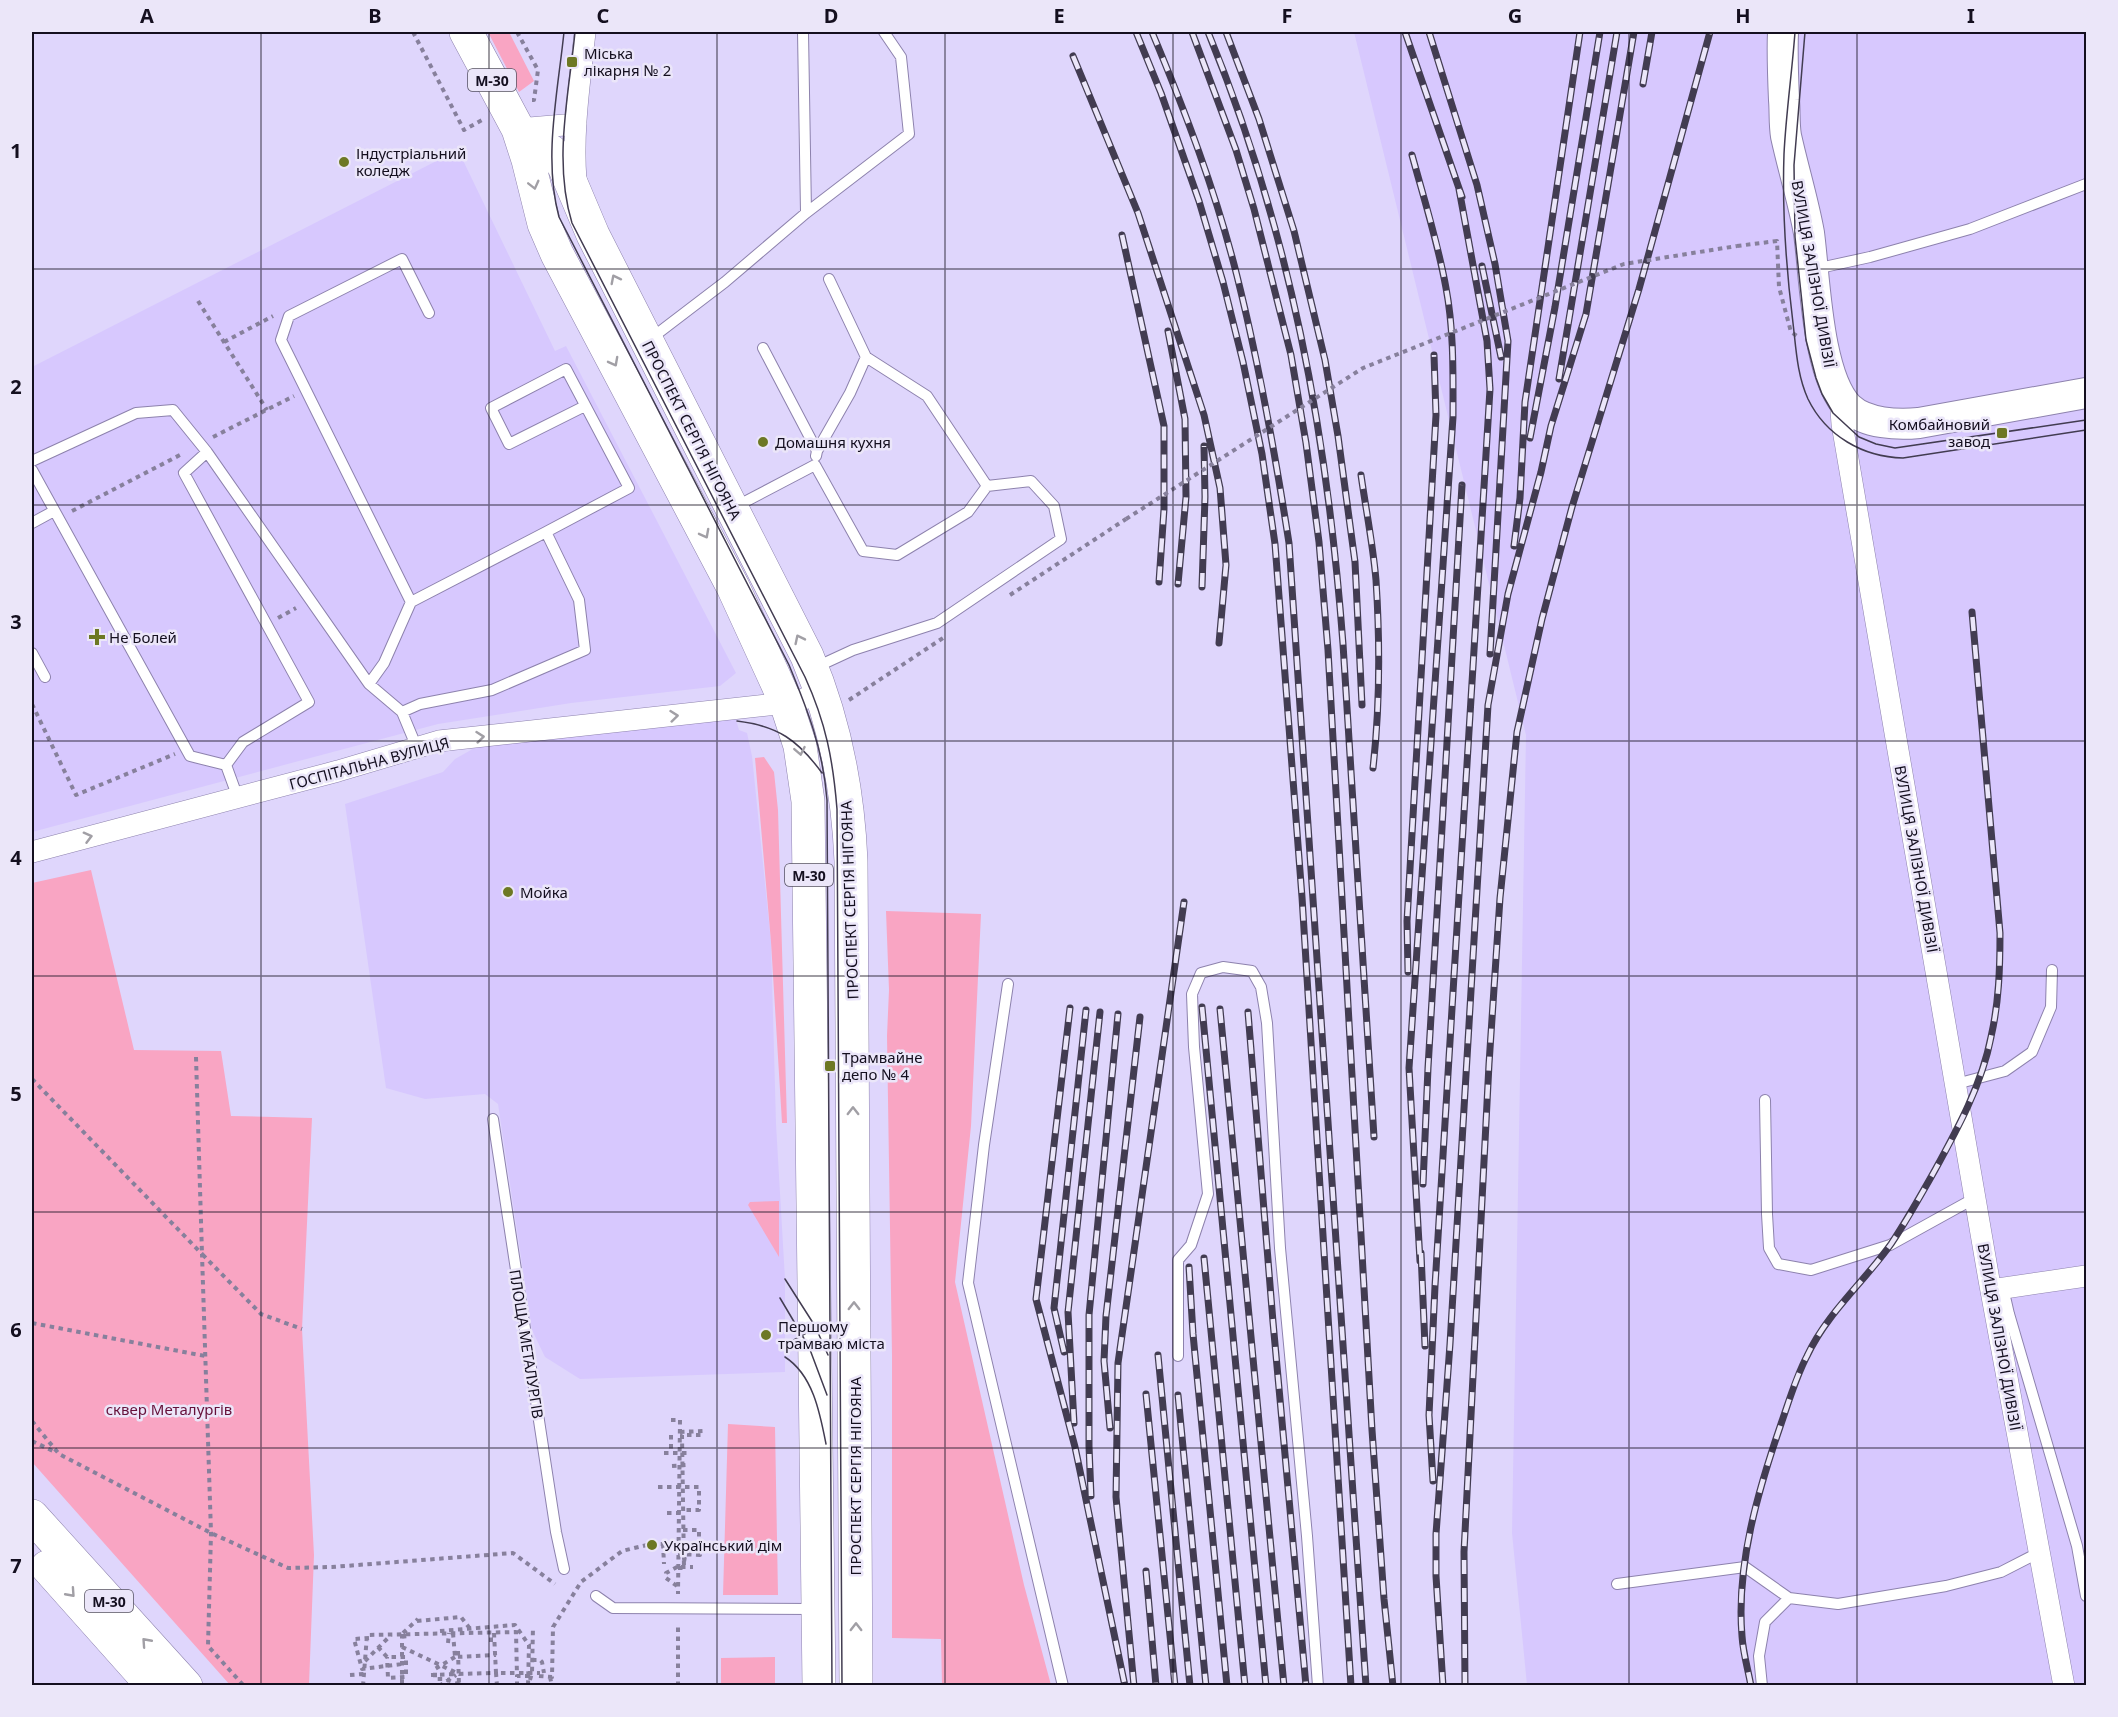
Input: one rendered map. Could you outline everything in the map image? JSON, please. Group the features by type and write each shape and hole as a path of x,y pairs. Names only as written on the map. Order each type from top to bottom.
{"highway":[{"name":"ПРОСПЕКТ СЕРГІЯ НІГОЯНА","path":"466,32 518,129 544,224 557,254 733,586 786,704 800,746 808,801 819,1686"},
{"name":"ПРОСПЕКТ СЕРГІЯ НІГОЯНА","path":"518,129 552,152 563,164 593,235 770,581 817,680 837,748 845,788 851,861 856,1686"},
{"name":"М-30","path":"32,1516 186,1686"},
{"name":"М-30","path":"32,1550 153,1686"}],"street":[{"path":"577,196 574,160 585,32"},
{"name":"ВУЛИЦЯ ЗАЛІЗНОЇ ДИВІЗІЇ","path":"1783,32 1786,134 1809,234 1824,348 1840,395 1842,424 1975,1198 1997,1289 2064,1686"},
{"path":"518,129 576,124"},
{"path":"1840,395 1850,410 1864,417 1902,424 1919,423 2086,393"},
{"name":"ГОСПІТАЛЬНА ВУЛИЦЯ","path":"32,852 338,771 439,741 786,704 804,699 817,680"},
{"path":"1997,1289 2086,1276"}],"lane":[{"path":"803,32 806,213"},
{"path":"647,342 725,282 806,213 909,134 901,57 885,32"},
{"path":"1812,269 1870,257 1970,229 2086,184"},
{"path":"411,602 281,340 289,316 402,259 429,313"},
{"path":"829,279 866,357 927,396 987,486"},
{"path":"763,348 816,451"},
{"path":"817,680 852,650 937,623 1061,539 1054,506 1031,481 987,486 968,512 897,555 862,551 815,465 816,451 850,393 866,357"},
{"path":"369,684 384,663 411,602 628,488 566,369 491,408 509,444 585,406"},
{"path":"32,461 136,413 173,410 207,452 369,684 402,712 417,748"},
{"path":"207,452 184,473 309,702 243,742 226,765"},
{"path":"732,509 815,465"},
{"path":"32,470 190,756 226,765"},
{"path":"32,523 54,511"},
{"path":"402,712 420,704 492,690 585,650 579,600 546,532"},
{"path":"32,653 45,677"},
{"path":"226,765 238,798"},
{"path":"1178,1356 1178,1260 1191,1245 1208,1194 1194,1059 1192,994 1201,973 1223,967 1252,971 1261,987 1267,1023 1280,1248 1307,1536 1318,1686"},
{"path":"1956,1084 2005,1071 2032,1052 2051,1006 2052,970"},
{"path":"1008,984 984,1145 968,1283 1063,1686"},
{"path":"1765,1100 1769,1248 1778,1264 1811,1270 1890,1245 1975,1198"},
{"name":"ПЛОЩА МЕТАЛУРГІВ","path":"493,1119 556,1532 564,1569"},
{"path":"1997,1289 2009,1314 2077,1546 2086,1596"},
{"path":"1617,1584 1745,1568 1789,1598 1838,1604 1946,1586 2001,1572 2040,1552"},
{"path":"596,1596 613,1608 819,1609"},
{"path":"1762,1686 1759,1656 1765,1622 1789,1598"}],"path":[{"path":"413,32 465,130 484,120"},
{"path":"517,32 537,70 534,100"},
{"path":"1126,519 1363,368 1624,264 1777,241"},
{"path":"198,302 267,410"},
{"path":"224,342 271,316 289,316"},
{"path":"32,704 76,795 187,749"},
{"path":"196,1057 211,1533 208,1646 244,1686"},
{"path":"32,1079 261,1314 302,1329"},
{"path":"32,1323 205,1356"},
{"path":"32,1420 59,1454"},
{"path":"671,1420 680,1420 684,1568 677,1567"},
{"path":"671,1451 671,1435 692,1432 703,1431 702,1428 702,1435 700,1435 701,1443"},
{"path":"692,1432 700,1435"},
{"path":"680,1434 679,1466 685,1524 684,1559 690,1560"},
{"path":"32,1441 211,1533 288,1568 332,1567 513,1553 555,1584"},
{"path":"679,1442 686,1442"},
{"path":"664,1453 671,1451 689,1453"},
{"path":"672,1466 687,1465"},
{"path":"658,1486 699,1487 699,1510 667,1513"},
{"path":"681,1487 688,1489 681,1487"},
{"path":"678,1686 677,1567 685,1524"},
{"path":"684,1530 699,1530 699,1541"},
{"path":"651,1544 684,1544"},
{"path":"663,1544 664,1564"},
{"path":"678,1554 700,1555 700,1550"},
{"path":"678,1586 666,1578 666,1573 677,1567 693,1568"},
{"path":"363,1672 365,1659 370,1654 393,1633 402,1634 418,1620 461,1617 474,1632"},
{"path":"418,1620 460,1618 474,1632"},
{"path":"484,1622 484,1631"},
{"path":"363,1672 354,1639 402,1634 484,1631 492,1624 514,1625 529,1645"},
{"path":"491,1642 492,1624"},
{"path":"528,1686 531,1675 532,1628 529,1645 531,1675"},
{"path":"363,1686 367,1635 474,1632"},
{"path":"451,1633 516,1632 518,1686"},
{"path":"448,1643 451,1633"},
{"path":"451,1633 455,1658"},
{"path":"492,1633 495,1633 494,1673 497,1686"},
{"path":"402,1634 402,1686"},
{"path":"366,1644 355,1638 370,1654"},
{"path":"403,1645 459,1674"},
{"path":"378,1647 387,1657 388,1678 406,1677 406,1657 387,1657"},
{"path":"458,1651 461,1686"},
{"path":"461,1686 445,1679 435,1679 435,1669 455,1658 496,1655"},
{"path":"532,1660 542,1662 541,1674"},
{"path":"363,1672 402,1664"},
{"path":"431,1675 494,1673 531,1675"},
{"path":"439,1686 459,1674"},
{"path":"517,1676 541,1674 552,1677"},
{"path":"541,1674 552,1678 552,1686"}],"shaded area":[{"path":"1354,32 2086,32 2086,1685 1527,1685 1512,1533 1526,735"},
{"path":"458,150 555,351 566,346 736,673 720,686 571,703 438,724 32,832 32,367"},
{"path":"734,713 739,730 747,733 752,756 771,942 776,1124 785,1279 785,1372 580,1379 545,1357 532,1330 498,1104 485,1094 425,1099 386,1088 345,804 443,772 455,759 478,746"}],"green space":[{"path":"488,32 509,32 534,81 519,92"},
{"path":"764,757 774,772 778,810 787,1123 782,1123 771,942 755,758"},
{"name":"сквер Металургів","path":"91,870 134,1050 221,1051 231,1116 312,1118 302,1329 314,1555 309,1685 230,1685 32,1462 32,883"},
{"path":"886,911 981,914 971,1126 955,1282 1024,1585 1051,1685 942,1685 941,1639 892,1638 892,1355 887,1036 889,990"},
{"path":"779,1201 779,1257 748,1205 750,1202"},
{"path":"728,1424 775,1427 778,1595 723,1595"},
{"path":"775,1657 775,1685 721,1685 721,1658"}],"tram line":[{"path":"564,32 552,149 554,195 559,217 789,665 814,731 825,781 827,800 832,1686"},
{"path":"575,32 566,103 563,152 566,200 572,223 805,677 818,710 831,758 837,809 842,1686"},
{"path":"1795,32 1784,154 1785,239 1801,381 1816,412 1835,434 1847,442 1860,449 1888,457 1903,458 2086,430"},
{"path":"1805,32 1794,165 1795,237 1806,340 1816,378 1833,413 1859,437 1895,448 2086,420"},
{"path":"737,721 764,727 786,737 795,743 822,773"},
{"path":"785,1279 815,1326 828,1355"},
{"path":"780,1298 809,1347 827,1395"},
{"path":"785,1345 808,1332"},
{"path":"785,1357 795,1365 809,1384 818,1408 826,1444"}],"railway":[{"path":"1136,32 1161,93 1199,201 1223,282 1243,362 1262,454 1275,544 1302,897 1351,1686"},
{"path":"1152,32 1199,152 1229,245 1259,375 1289,543 1366,1686"},
{"path":"1192,32 1236,150 1254,209 1291,355 1306,443 1319,542 1328,650 1372,1430 1384,1599 1393,1686"},
{"path":"1208,32 1237,107 1283,257 1315,409 1327,486 1343,644 1374,1137"},
{"path":"1226,32 1259,119 1294,231 1325,360 1355,562 1362,705"},
{"path":"1405,32 1462,197"},
{"path":"1429,32 1477,185 1495,264 1508,341 1490,654"},
{"path":"1514,546 1520,498 1525,402 1580,32"},
{"path":"1530,438 1555,307 1600,32"},
{"path":"1559,379 1617,32"},
{"path":"1443,1686 1436,1576 1436,1534 1450,1344 1488,705 1508,594 1551,426 1586,314 1634,32"},
{"path":"1643,84 1652,32"},
{"path":"1465,1686 1464,1552 1489,1064 1500,898 1517,732 1542,619 1572,507 1639,289 1710,32"},
{"path":"1073,56 1138,213 1204,415 1220,488 1226,565 1219,643"},
{"path":"1412,155 1435,238 1449,304 1453,385 1453,417 1409,1068 1420,1261"},
{"path":"1433,1481 1429,1415 1435,1286 1490,389 1487,341 1459,189"},
{"path":"1122,235 1164,426 1164,509 1159,582"},
{"path":"1482,266 1501,357"},
{"path":"1168,331 1185,419 1186,497 1178,584"},
{"path":"1408,972 1407,921 1436,415 1434,355"},
{"path":"1202,587 1204,446"},
{"path":"1361,475 1376,580 1379,650 1373,768"},
{"path":"1423,1184 1462,485"},
{"path":"1751,1686 1742,1636 1742,1582 1746,1555 1764,1475 1799,1372 1815,1340 1891,1244 1930,1179 1968,1105 1982,1072 1991,1037 1996,1011 2000,933 1972,612"},
{"path":"1134,1686 1116,1497 1118,1363 1184,902"},
{"path":"1202,1007 1266,1686"},
{"path":"1070,1008 1036,1299 1075,1447 1125,1686"},
{"path":"1220,1009 1284,1686"},
{"path":"1064,1352 1054,1308 1086,1010"},
{"path":"1074,1423 1068,1312 1100,1012"},
{"path":"1248,1012 1306,1686"},
{"path":"1091,1496 1089,1315 1118,1014"},
{"path":"1110,1428 1104,1361 1106,1316 1140,1017"},
{"path":"1421,1253 1425,1346"},
{"path":"1204,1258 1245,1686"},
{"path":"1189,1267 1193,1334 1227,1686"},
{"path":"1158,1355 1190,1686"},
{"path":"1146,1394 1175,1686"},
{"path":"1178,1395 1206,1686"},
{"path":"1146,1571 1156,1686"}],"place":[{"name":"Міська лікарня № 2","path":"572,62"},
{"name":"Індустріальний коледж","path":"344,162"},
{"name":"Комбайновий завод","path":"2002,433"},
{"name":"Домашня кухня","path":"763,442"},
{"name":"Не Болей","path":"97,637"},
{"name":"Мойка","path":"508,892"},
{"name":"Трамвайне депо № 4","path":"830,1066"},
{"name":"Першому трамваю міста","path":"766,1335"},
{"name":"Український дім","path":"652,1545"}]}
